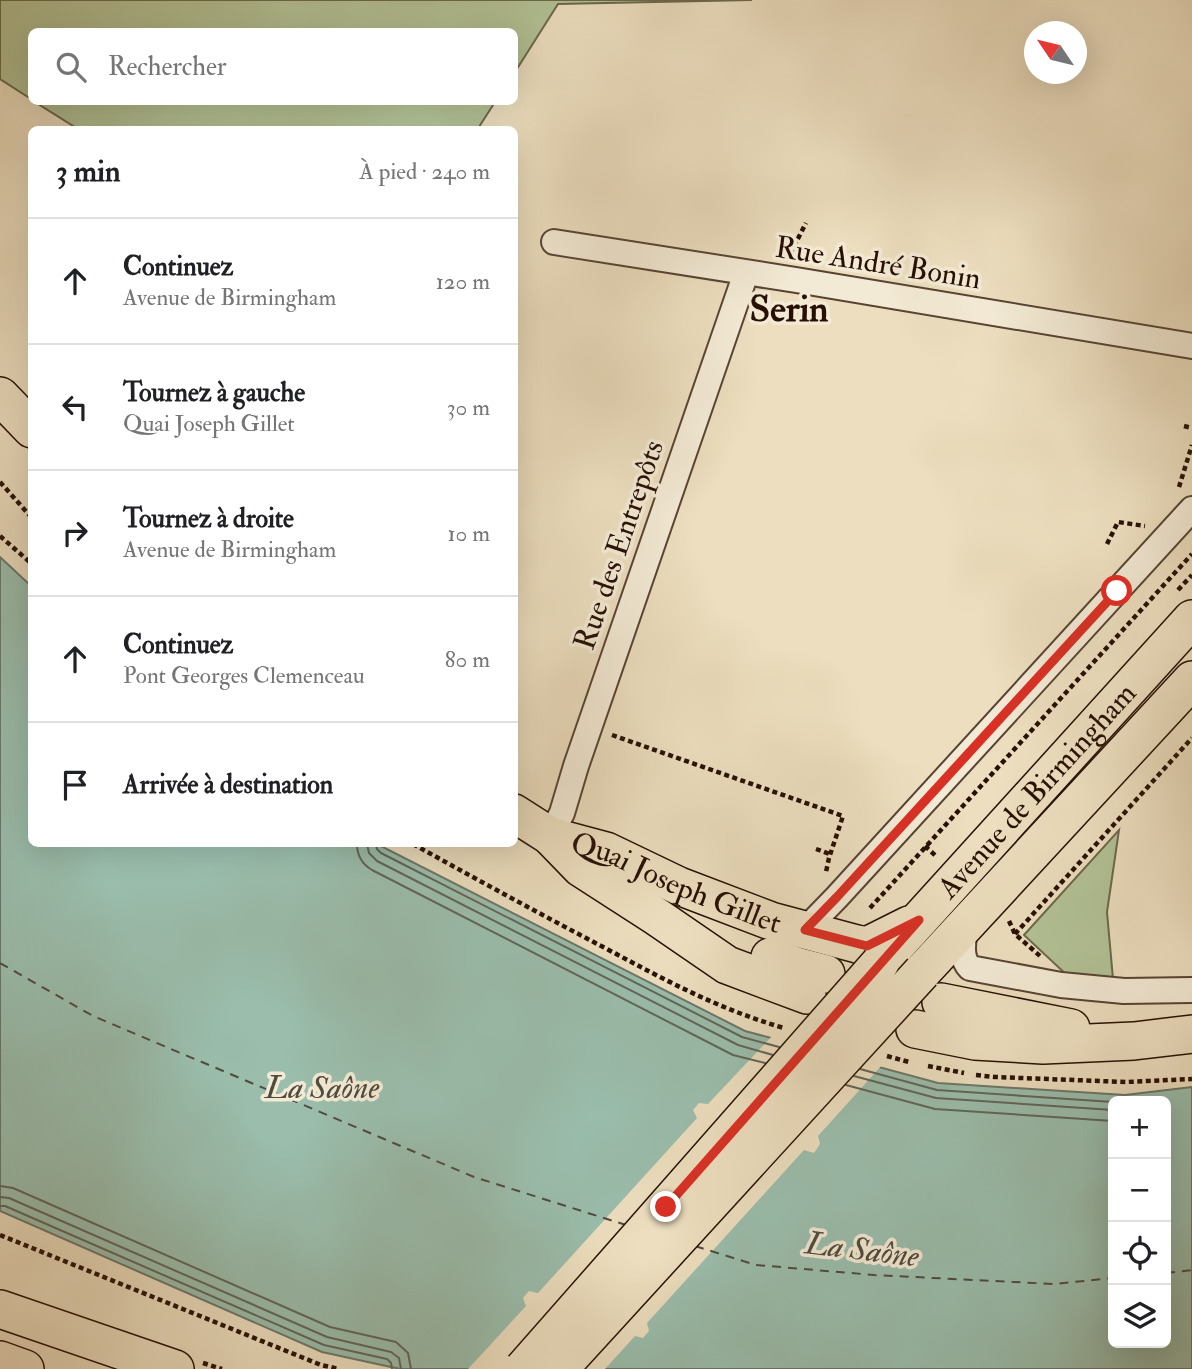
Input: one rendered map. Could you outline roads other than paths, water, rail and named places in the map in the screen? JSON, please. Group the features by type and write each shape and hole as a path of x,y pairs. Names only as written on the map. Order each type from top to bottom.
{"main road":[{"path":"0,396 28,425"},
{"name":"Avenue de Birmingham","path":"523,1369 880,963 1192,619"},
{"name":"Avenue de Birmingham","path":"559,1369 931,987 965,926 1192,680"},
{"name":"Quai Joseph Gillet","path":"518,816 550,836 580,868 657,917 799,967 816,984"},
{"name":"Quai Joseph Gillet","path":"550,836 606,851 679,886 771,921 867,946 919,920"},
{"path":"931,987 1134,1041"},
{"path":"915,1029 975,1041 1043,1045 1134,1041 1192,1034"},
{"path":"0,1309 175,1369"},
{"path":"0,1333 101,1369"},
{"path":"0,1360 25,1369"}],"street":[{"name":"Rue André Bonin","path":"554,242 1192,346"},
{"name":"Rue des Entrepôts","path":"550,836 562,813 746,273"},
{"path":"805,930 1192,509"},
{"path":"965,926 962,947 965,964 970,968 1061,985 1124,991 1192,990"}],"water":[{"name":"La Saône","path":"0,557 28,583 28,847 383,847 745,1031 938,1083 1125,1095 1192,1087 1192,1369 400,1369 322,1352 0,1211"}],"district":[{"name":"Serin","path":"789,309"}]}
